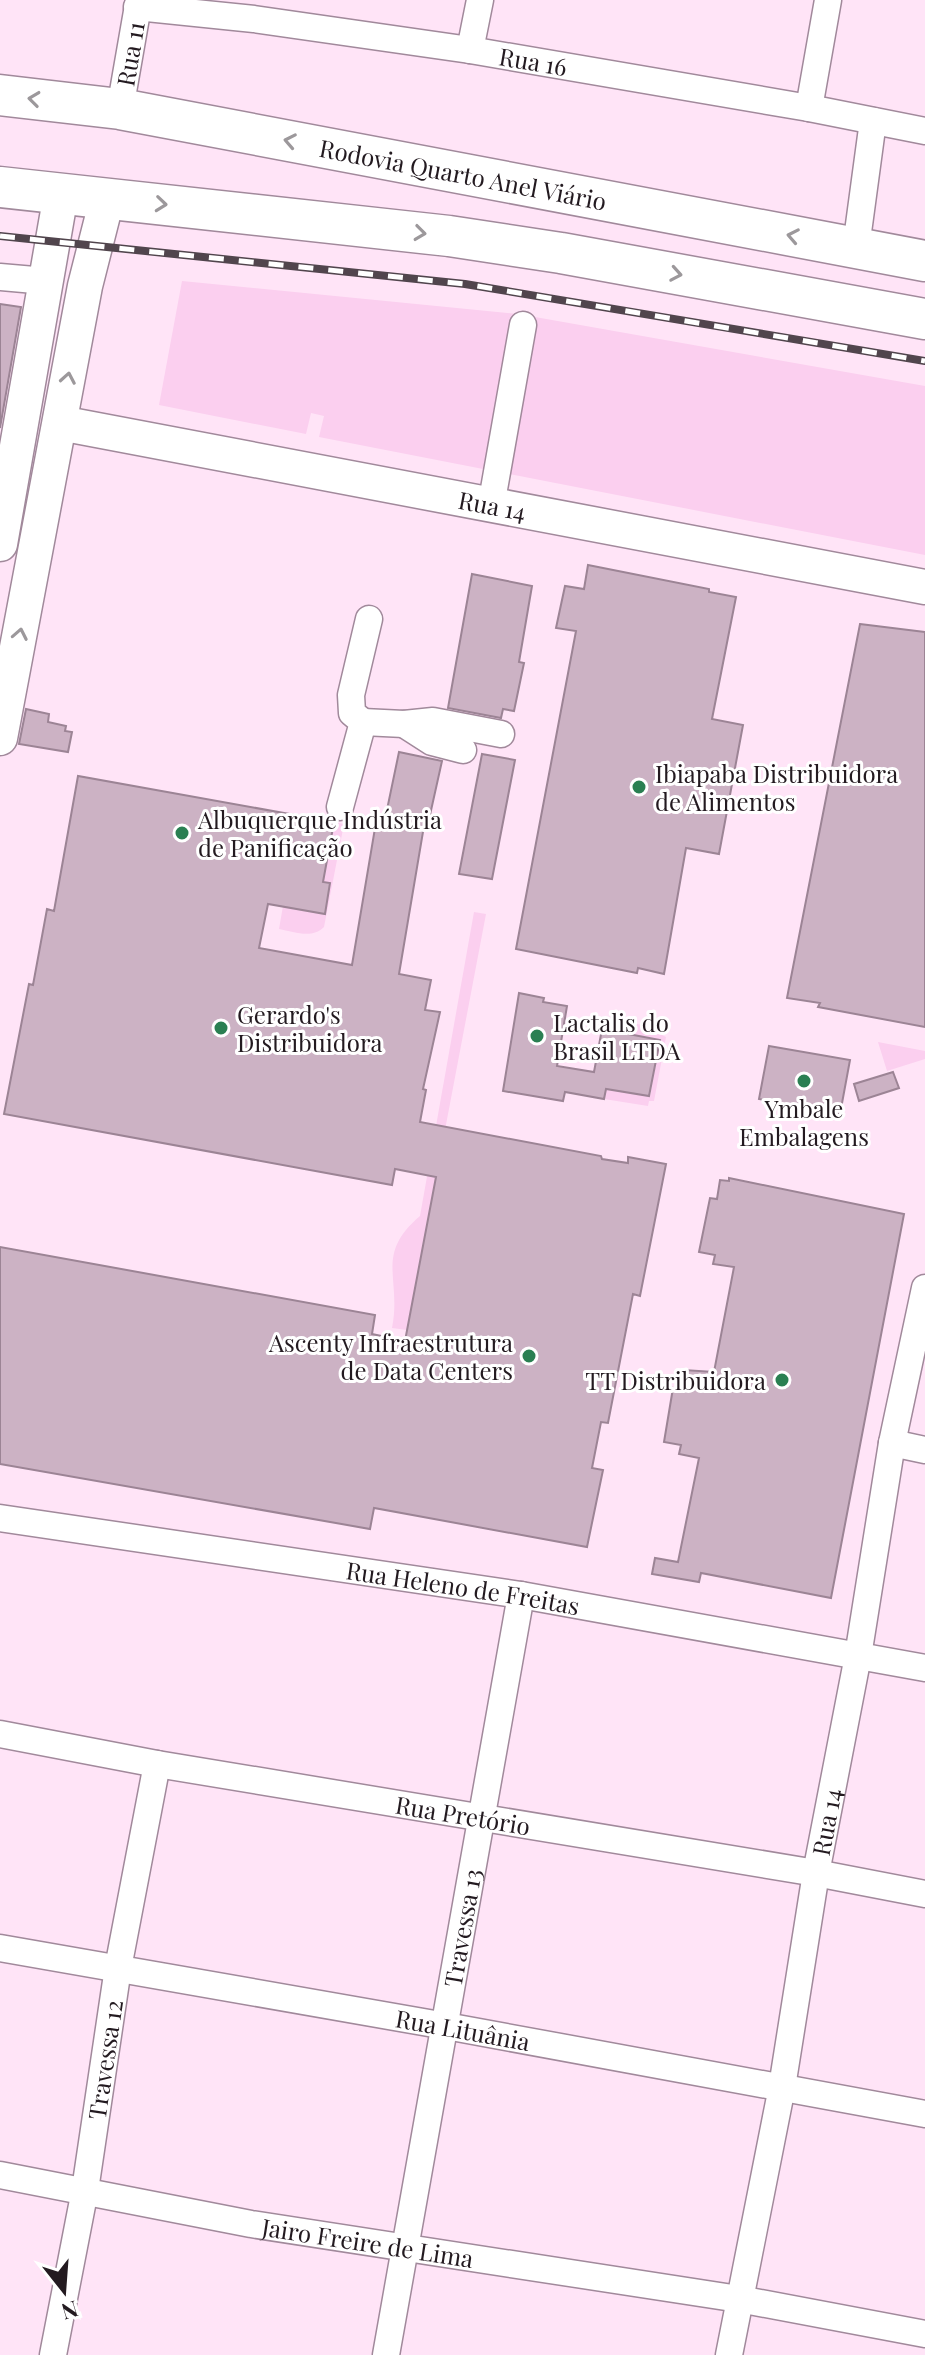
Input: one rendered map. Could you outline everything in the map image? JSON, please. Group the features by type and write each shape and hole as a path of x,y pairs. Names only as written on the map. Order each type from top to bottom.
{"highway":[{"name":"Rodovia Quarto Anel Viário","path":"0,95 120,109 925,261"},
{"path":"0,187 349,224 561,253 925,319"}],"main road":[{"path":"0,544 61,194"},
{"path":"0,738 85,286 107,199"},
{"name":"Rua 14","path":"60,423 925,587"}],"street":[{"path":"470,50 480,0"},
{"path":"809,108 828,0"},
{"name":"Rua 16","path":"138,3 470,50 925,131"},
{"name":"Rua 11","path":"120,109 138,3"},
{"path":"856,247 873,121"},
{"path":"0,277 46,281"},
{"path":"491,506 523,325"},
{"path":"369,619 351,695 352,713 363,722 404,724 433,721 501,734"},
{"path":"340,807 363,722"},
{"path":"404,724 432,742 463,750"},
{"name":"Rua 14","path":"729,2355 782,2087 816,1873 858,1656 892,1443 925,1288"},
{"path":"892,1443 925,1450"},
{"name":"Rua Heleno de Freitas","path":"0,1518 521,1595 925,1668"},
{"name":"Travessa 13","path":"386,2355 521,1595"},
{"name":"Rua Pretório","path":"0,1734 157,1764 816,1873 925,1894"},
{"name":"Travessa 12","path":"53,2355 85,2190 118,1968 157,1764"},
{"name":"Rua Lituânia","path":"0,1948 925,2114"},
{"name":"Jairo Freire de Lima","path":"0,2175 251,2224 739,2299 925,2334"}],"shaded area":[{"path":"182,281 518,314 925,386 925,555 319,437 324,416 311,413 306,434 159,405"},
{"path":"334,822 344,824 324,927 309,934 279,929 283,906 324,914 330,883 284,875 327,859"},
{"path":"474,912 486,914 407,1330 392,1328 394,1255 406,1230 420,1216"},
{"path":"617,1020 663,1029 662,1035 666,1037 654,1101 649,1101 648,1106 604,1099 606,1089 650,1096 660,1041 615,1032"},
{"path":"878,1042 925,1051 925,1059 887,1071"}],"building":[{"path":"0,304 21,307 0,428"},
{"name":"Ibiapaba Distribuidora de Alimentos","path":"588,565 736,597 712,719 743,725 719,854 686,848 664,974 638,968 637,973 516,949 576,631 556,628 565,586 584,589"},
{"path":"472,574 532,586 519,662 524,663 514,711 503,709 501,718 448,708"},
{"path":"860,624 925,632 925,1027 818,1007 820,1003 787,998"},
{"path":"26,709 49,714 48,722 66,726 65,731 72,732 68,752 19,744"},
{"path":"399,752 442,761 430,815 426,814 399,974 431,980 425,1010 440,1012 423,1089 426,1090 420,1122 601,1156 602,1159 628,1163 628,1157 666,1164 640,1296 633,1294 608,1423 601,1422 592,1468 603,1470 587,1547 374,1508 370,1529 0,1464 0,1247 375,1315 372,1334 405,1341 436,1177 395,1169 392,1185 4,1114 47,909 54,911 78,776 334,822 323,882 330,883 325,914 268,904 259,948 352,965 375,828 383,829"},
{"path":"482,754 515,760 492,879 459,874"},
{"path":"519,993 544,998 543,1002 567,1006 557,1066 594,1072 602,1029 660,1040 649,1096 606,1089 604,1099 565,1092 563,1101 503,1091"},
{"name":"Ymbale Embalagens","path":"769,1046 850,1060 840,1114 759,1099"},
{"path":"893,1072 899,1088 859,1101 854,1084"},
{"name":"TT Distribuidora","path":"729,1178 904,1214 831,1598 701,1573 699,1582 652,1574 655,1558 678,1562 699,1458 679,1454 681,1445 664,1442 673,1388 680,1389 684,1370 714,1372 734,1267 713,1264 715,1255 699,1252 710,1198 717,1199 720,1180 729,1181"}],"railway":[{"path":"0,236 465,284 925,361"}],"place":[{"name":"Ibiapaba Distribuidora de Alimentos","path":"639,787"},
{"name":"Albuquerque Indústria de Panificação","path":"182,833"},
{"name":"Gerardo's Distribuidora","path":"221,1028"},
{"name":"Lactalis do Brasil LTDA","path":"537,1036"},
{"name":"Ymbale Embalagens","path":"804,1081"},
{"name":"Ascenty Infraestrutura de Data Centers","path":"529,1356"},
{"name":"TT Distribuidora","path":"782,1380"}]}
